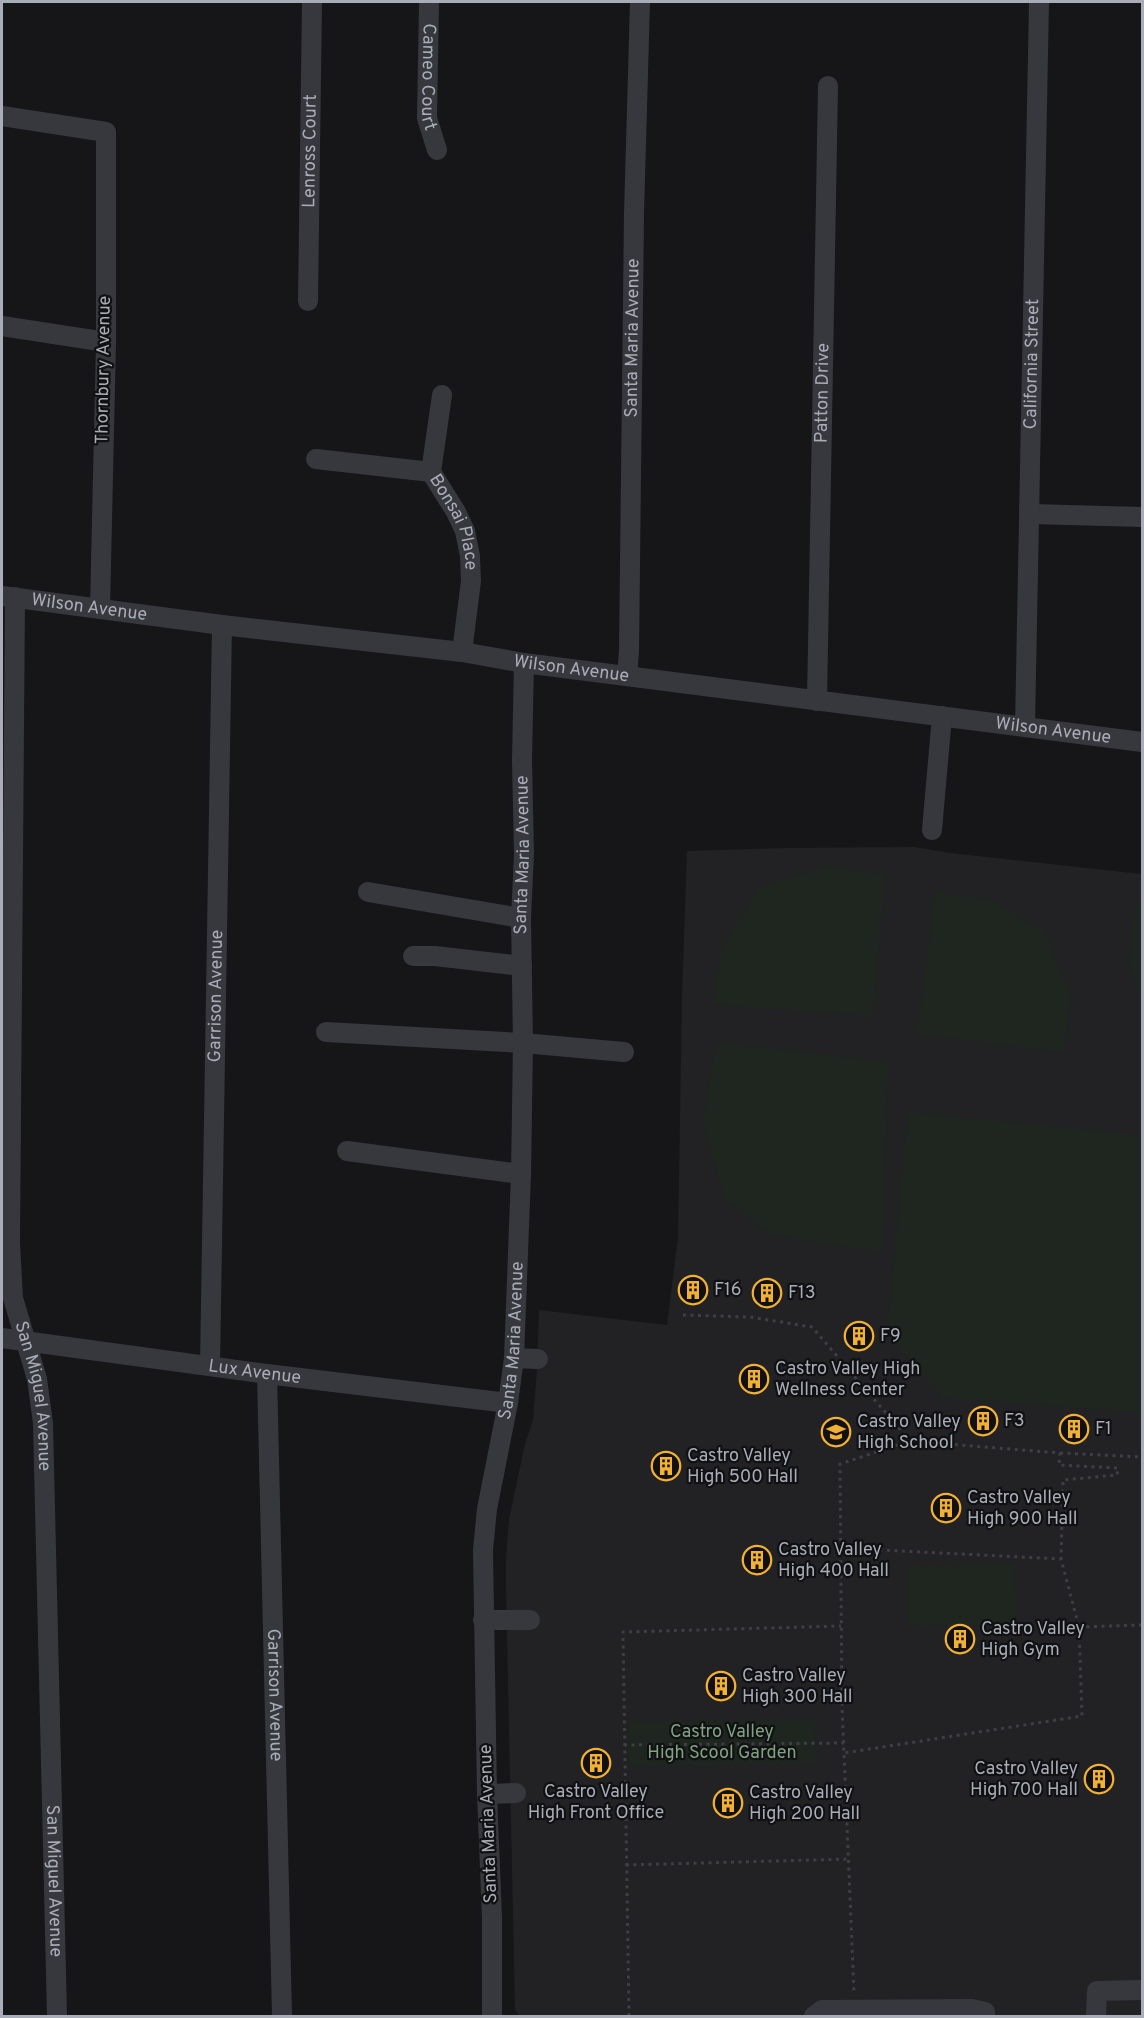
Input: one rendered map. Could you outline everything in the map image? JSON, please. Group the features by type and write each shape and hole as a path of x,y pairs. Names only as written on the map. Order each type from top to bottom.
{"street":[{"name":"Lenross Court","path":"308,301 312,2"},
{"name":"Cameo Court","path":"429,2 427,118 437,150"},
{"name":"Santa Maria Avenue","path":"627,676 634,214 640,2"},
{"name":"California Street","path":"1025,726 1039,2"},
{"name":"Patton Drive","path":"817,701 828,86"},
{"name":"Thornbury Avenue","path":"2,116 106,132 106,342 100,609"},
{"path":"2,326 106,342"},
{"name":"Bonsai Place","path":"442,395 431,472 465,531 470,556 471,581 462,652"},
{"path":"316,459 431,472"},
{"path":"1030,514 1143,517"},
{"name":"Wilson Avenue","path":"8,596 222,626 462,652 524,663 1143,742"},
{"name":"San Miguel Avenue","path":"8,596 10,1243 13,1298 37,1379 43,1422 57,2016"},
{"name":"Garrison Avenue","path":"210,1366 222,626"},
{"name":"Santa Maria Avenue","path":"492,2016 492,1918 487,1794 483,1550 487,1509 508,1403 514,1358 523,1042 521,918 524,854 522,749 524,663"},
{"path":"932,830 942,716"},
{"path":"368,892 521,918"},
{"path":"413,956 435,956 522,966"},
{"path":"326,1032 523,1042 624,1052"},
{"path":"347,1151 521,1174"},
{"name":"Lux Avenue","path":"2,1338 267,1374 508,1403"},
{"path":"514,1358 538,1359"},
{"name":"Garrison Avenue","path":"267,1374 282,2016"},
{"path":"483,1620 530,1620"},
{"path":"487,1794 516,1793"},
{"path":"1096,2016 1097,1991 1143,1990"},
{"path":"814,2016 822,2010 972,2009 985,2012 985,2016"}],"path":[{"path":"683,1315 750,1317 812,1327 910,1441"},
{"path":"854,2010 844,1753 840,1464 910,1441 1143,1457"},
{"path":"844,1753 1082,1716 1079,1627 1061,1559 1063,1480 1117,1474 1118,1468 1059,1465 1060,1453"},
{"path":"841,1548 1061,1559"},
{"path":"1079,1627 1143,1625"},
{"path":"629,2016 623,1632 842,1626"},
{"path":"624,1745 844,1743"},
{"path":"626,1865 849,1859"}],"shaded area":[{"name":"Castro Valley High School","path":"914,847 1142,874 1142,2016 520,2016 515,2010 506,1588 509,1519 525,1444 533,1420 539,1310 667,1325 678,1238 687,851"}],"green space":[{"path":"829,866 886,875 872,1016 713,1005 721,951 759,887"},
{"path":"935,892 992,900 1044,932 1072,997 1063,1053 917,1034"},
{"path":"1135,906 1142,907 1142,1001 1129,965"},
{"path":"716,1042 888,1062 883,1252 820,1244 768,1234 724,1198 703,1122"},
{"path":"908,1112 1142,1135 1142,1413 943,1398 887,1333"},
{"path":"1015,1564 1016,1625 908,1627 907,1566"},
{"name":"Castro Valley High Scool Garden","path":"815,1719 816,1763 629,1767 628,1722"}],"place":[{"name":"F16","path":"693,1290"},
{"name":"F13","path":"767,1293"},
{"name":"F9","path":"859,1336"},
{"name":"Castro Valley High Wellness Center","path":"754,1379"},
{"name":"F3","path":"983,1421"},
{"name":"F1","path":"1074,1429"},
{"name":"Castro Valley High School","path":"836,1432"},
{"name":"Castro Valley High 500 Hall","path":"666,1466"},
{"name":"Castro Valley High 900 Hall","path":"946,1508"},
{"name":"Castro Valley High 400 Hall","path":"757,1560"},
{"name":"Castro Valley High Gym","path":"960,1639"},
{"name":"Castro Valley High 300 Hall","path":"721,1686"},
{"name":"Castro Valley High Front Office","path":"596,1763"},
{"name":"Castro Valley High 700 Hall","path":"1099,1779"},
{"name":"Castro Valley High 200 Hall","path":"728,1803"}]}
